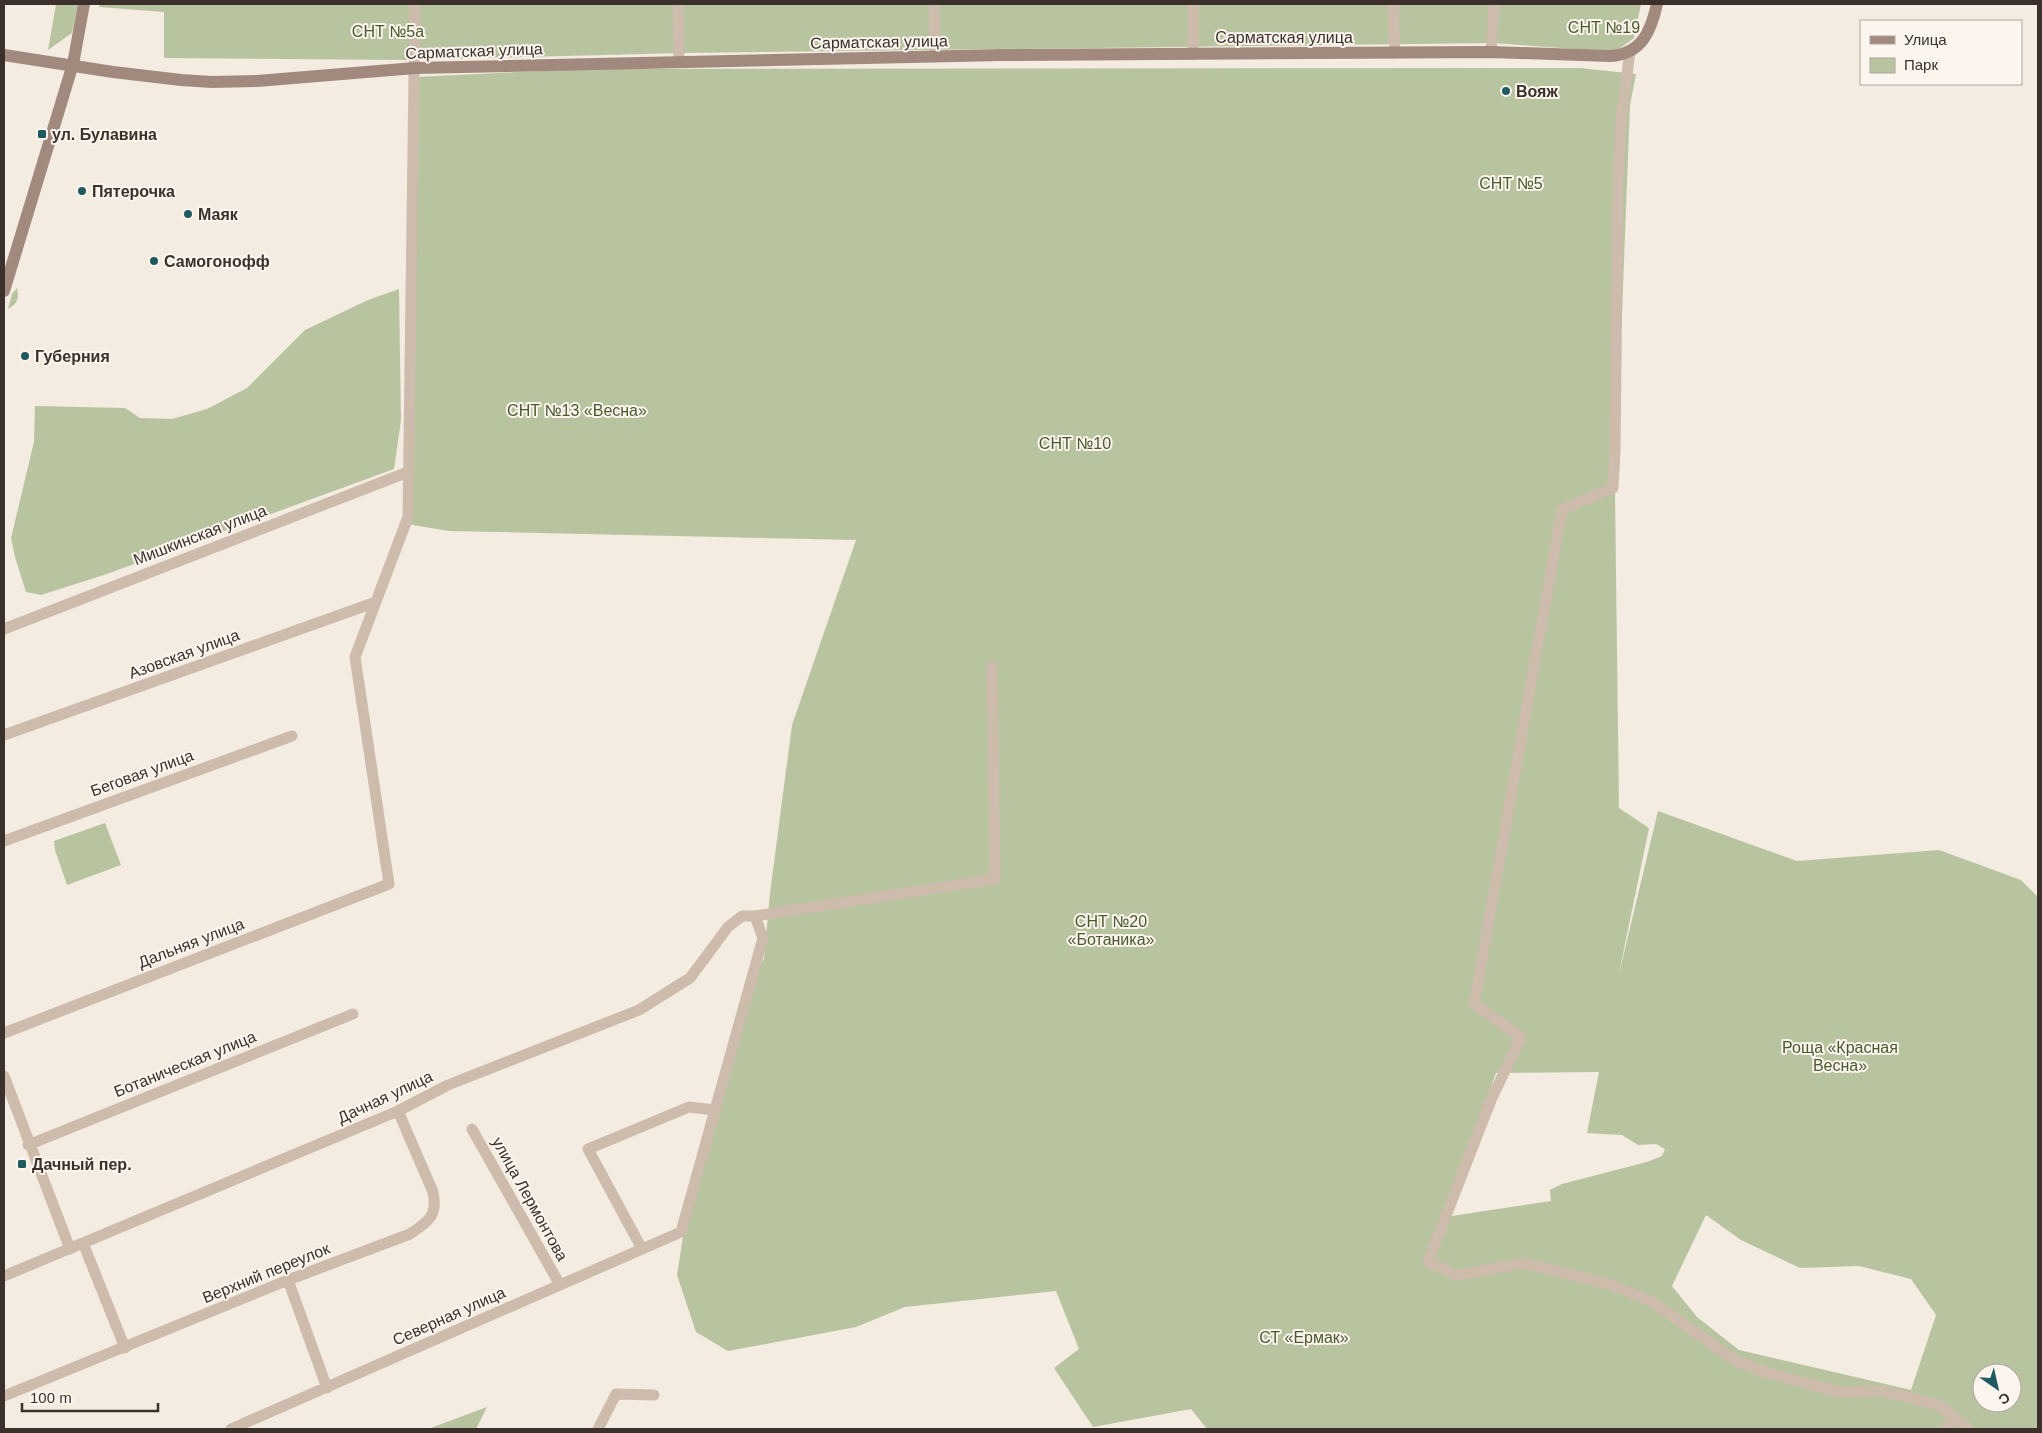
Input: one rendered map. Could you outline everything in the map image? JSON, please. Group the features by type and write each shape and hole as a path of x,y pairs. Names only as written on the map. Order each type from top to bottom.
{"main road":[{"path":"4,292 6,274 73,64 84,4"},
{"path":"1630,51 1646,36 1651,27 1657,4"},
{"name":"Сарматская улица","path":"4,55 161,78 212,82 257,81 415,68 679,62 935,57 1491,52 1610,56 1621,55 1630,51"}],"street":[{"path":"376,602 408,517 415,4"},
{"path":"678,4 679,62"},
{"path":"934,4 935,57"},
{"path":"1193,4 1193,54"},
{"path":"1393,4 1395,53"},
{"path":"1491,52 1494,4"},
{"path":"1630,51 1621,121 1618,179 1613,488 1562,509 1474,1004 1521,1037 1491,1100 1428,1262 1457,1275 1524,1263 1609,1284 1651,1300 1736,1361 1765,1372 1839,1392 1882,1391 1939,1405 1969,1429"},
{"name":"Мишкинская улица","path":"4,629 408,472"},
{"name":"Азовская улица","path":"4,735 376,602"},
{"name":"Дальняя улица","path":"4,1033 389,884 356,657 376,602"},
{"name":"Дачная улица","path":"4,1276 398,1111 448,1086 640,1010 690,978 728,927 742,916 755,916 995,879 992,666"},
{"name":"Беговая улица","path":"4,841 292,736"},
{"path":"642,1249 588,1149 689,1107 715,1110 763,938 755,916"},
{"name":"Ботаническая улица","path":"28,1144 353,1014"},
{"path":"4,1076 28,1144 70,1248"},
{"name":"Северная улица","path":"231,1429 681,1232 715,1110"},
{"name":"Верхний переулок","path":"4,1396 288,1280 410,1234 424,1225 436,1204 433,1192 398,1111"},
{"name":"улица Лермонтова","path":"472,1129 560,1285"},
{"path":"83,1243 125,1348"},
{"path":"288,1280 328,1388"},
{"path":"598,1429 616,1394 654,1395"},
{"path":"1944,1429 1957,1419"}],"green space":[{"path":"56,4 78,4 72,33 48,50"},
{"name":"СНТ №5а","path":"100,4 1641,4 1634,38 1615,52 1494,43 682,53 406,60 164,58 164,12 99,7"},
{"path":"1580,68 1636,74 1630,105 1615,494 1619,808 1649,828 1618,978 1658,811 1797,861 1939,850 2021,880 2038,897 2038,1429 1207,1429 1191,1409 1093,1427 1054,1368 1079,1349 1056,1291 905,1307 856,1327 728,1351 696,1332 677,1275 685,1224 744,990 764,959 770,893 792,725 856,540 449,531 407,524 414,77 585,69","holes":["1599,1072 1587,1133 1622,1135 1638,1145 1656,1144 1665,1149 1662,1156 1647,1162 1562,1184 1550,1190 1551,1201 1445,1217 1496,1073","1706,1215 1741,1240 1800,1268 1859,1266 1911,1279 1936,1315 1911,1390 1739,1350 1697,1317 1672,1286"]},
{"path":"17,288 17,300 8,309 12,294"},
{"path":"399,289 401,420 394,469 104,575 41,595 26,592 11,538 34,442 35,406 125,408 140,418 172,419 207,409 247,388 305,330 368,300"},
{"path":"105,823 121,865 67,885 55,850 54,841"},
{"path":"487,1407 476,1429 428,1429"}],"place":[{"name":"Вояж","path":"1506,91"},
{"name":"ул. Булавина","path":"42,134"},
{"name":"Пятерочка","path":"82,191"},
{"name":"Маяк","path":"188,214"},
{"name":"Самогонофф","path":"154,261"},
{"name":"Губерния","path":"25,356"},
{"name":"Дачный пер.","path":"22,1164"}],"park label":[{"name":"СНТ №19","path":"1604,27"},
{"name":"СНТ №5","path":"1511,183"},
{"name":"СНТ №13 «Весна»","path":"577,410"},
{"name":"СНТ №10","path":"1075,443"},
{"name":"СНТ №20 «Ботаника»","path":"1111,930"},
{"name":"Роща «Красная Весна»","path":"1840,1056"},
{"name":"СТ «Ермак»","path":"1304,1337"}]}
